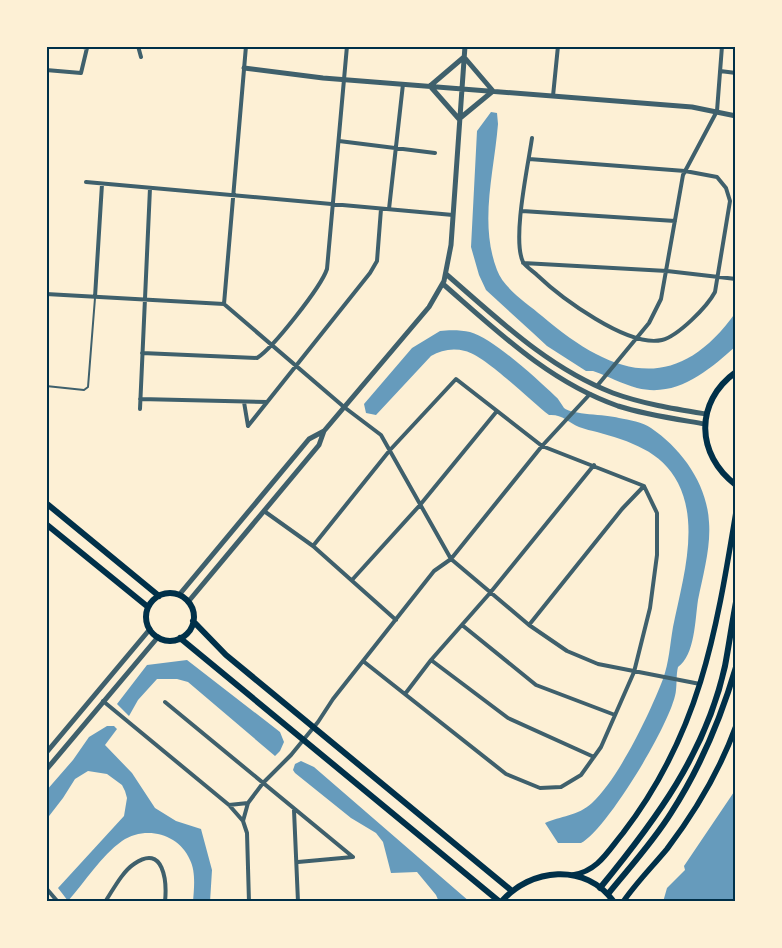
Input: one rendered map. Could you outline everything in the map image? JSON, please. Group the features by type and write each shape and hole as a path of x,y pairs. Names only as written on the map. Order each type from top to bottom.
{"main road":[{"path":"736,372 717,389 706,414 705,424 706,439 713,459 726,478 736,485"},
{"path":"46,504 159,596"},
{"path":"572,875 590,871 599,864 638,814 666,770 684,732 702,684 724,589 736,512"},
{"path":"46,524 148,607"},
{"path":"169,593 178,595 188,602 193,611 193,621 188,631 180,638 169,640 158,637 150,629 146,618 148,607 159,596 169,593"},
{"path":"600,888 661,811 699,741 725,667 736,602"},
{"path":"193,621 206,637 226,654 443,836 512,891"},
{"path":"180,638 302,741 500,902 512,891 538,876 561,873 584,878 608,894 614,902"},
{"path":"608,894 666,821 684,792 710,740 736,666"},
{"path":"623,902 667,848 698,804 724,756 736,726"}],"street":[{"path":"46,70 81,73 89,47 80,46"},
{"path":"138,46 141,57"},
{"path":"224,304 246,46"},
{"path":"142,353 250,358 263,354 324,278 333,204 347,46"},
{"path":"178,595 309,439 324,431 429,307 443,284 446,274 453,215 465,46"},
{"path":"553,96 558,46"},
{"path":"597,386 638,338 656,312 667,271 685,171 717,110 722,46"},
{"path":"430,86 464,57"},
{"path":"464,57 493,91"},
{"path":"244,68 344,79 717,110 736,116"},
{"path":"720,71 736,73"},
{"path":"389,209 403,84"},
{"path":"430,86 459,120"},
{"path":"459,120 493,91"},
{"path":"529,159 685,171 709,174 716,178 726,188 729,195 730,208 717,278 710,302 671,336 654,340 638,338 595,320 554,291 523,263 518,241 529,159 532,138"},
{"path":"339,141 435,152"},
{"path":"86,182 453,215"},
{"path":"95,297 102,184"},
{"path":"140,409 150,188"},
{"path":"244,402 248,426 363,283 377,261 381,209"},
{"path":"522,211 675,221"},
{"path":"523,263 667,271 736,279"},
{"path":"446,274 523,340 573,374 624,397 706,414"},
{"path":"443,284 519,349 568,383 620,406 705,424"},
{"path":"46,294 224,304 344,407 381,435 450,558 528,625 581,658 634,672 702,684"},
{"path":"568,383 573,374"},
{"path":"313,546 390,450 456,379 542,446 644,486 657,513 657,555 650,608 634,672 601,747 582,775 561,787 540,788 506,774 363,661"},
{"path":"243,821 248,803 263,783 302,741 434,571 450,558 542,446 590,394"},
{"path":"620,406 624,397"},
{"path":"140,399 267,402"},
{"path":"352,580 420,505 497,412"},
{"path":"188,602 320,445 324,431"},
{"path":"405,694 431,660 490,593 594,465"},
{"path":"528,625 622,509 644,486"},
{"path":"264,511 313,546 396,620"},
{"path":"462,625 536,685 615,715"},
{"path":"46,753 150,629"},
{"path":"46,770 158,637"},
{"path":"431,660 508,718 594,757"},
{"path":"110,676 119,683"},
{"path":"103,701 229,805 243,821 246,833 249,902"},
{"path":"166,702 353,857 298,862"},
{"path":"229,805 248,803"},
{"path":"294,810 298,862 298,902"},
{"path":"105,902 133,864 146,858 159,862 162,868 166,884 165,902"},
{"path":"46,888 58,902"}],"lane":[{"path":"46,386 84,390 88,387 95,297"}],"water":[{"path":"491,112 497,113 498,124 489,198 489,234 497,270 500,277 511,290 568,336 593,352 618,363 642,368 666,367 690,357 713,339 736,312 736,346 703,373 679,386 652,390 637,388 593,371 586,371 547,346 486,290 479,275 471,247 477,131"},
{"path":"440,331 470,332 491,342 526,370 568,410 613,417 648,426 673,446 691,469 698,481 707,508 709,522 708,551 693,636 688,654 678,667 676,690 672,704 652,748 622,797 592,834 581,843 558,843 545,823 581,811 602,792 613,778 633,744 657,693 667,667 687,554 688,517 684,500 678,483 671,472 654,455 609,435 579,427 558,416 549,415 496,369 465,351 447,350 431,356 376,415 366,413 364,404 412,348"},
{"path":"187,660 280,732 284,742 280,751 275,756 188,682 177,679 157,679 138,700 129,716 117,704 147,665"},
{"path":"107,726 114,726 117,729 105,745 132,773 155,808 176,821 201,829 212,870 210,902 193,902 193,870 185,851 170,838 151,833 131,836 114,847 68,901 58,888 124,816 127,798 122,785 107,774 88,771 75,779 46,820 46,791 73,760 89,737"},
{"path":"301,761 314,767 470,902 439,902 436,895 417,872 391,873 383,842 376,833 351,818 295,773 293,770 295,764"},
{"path":"736,789 736,902 663,902 667,888 685,870 684,866"}]}
